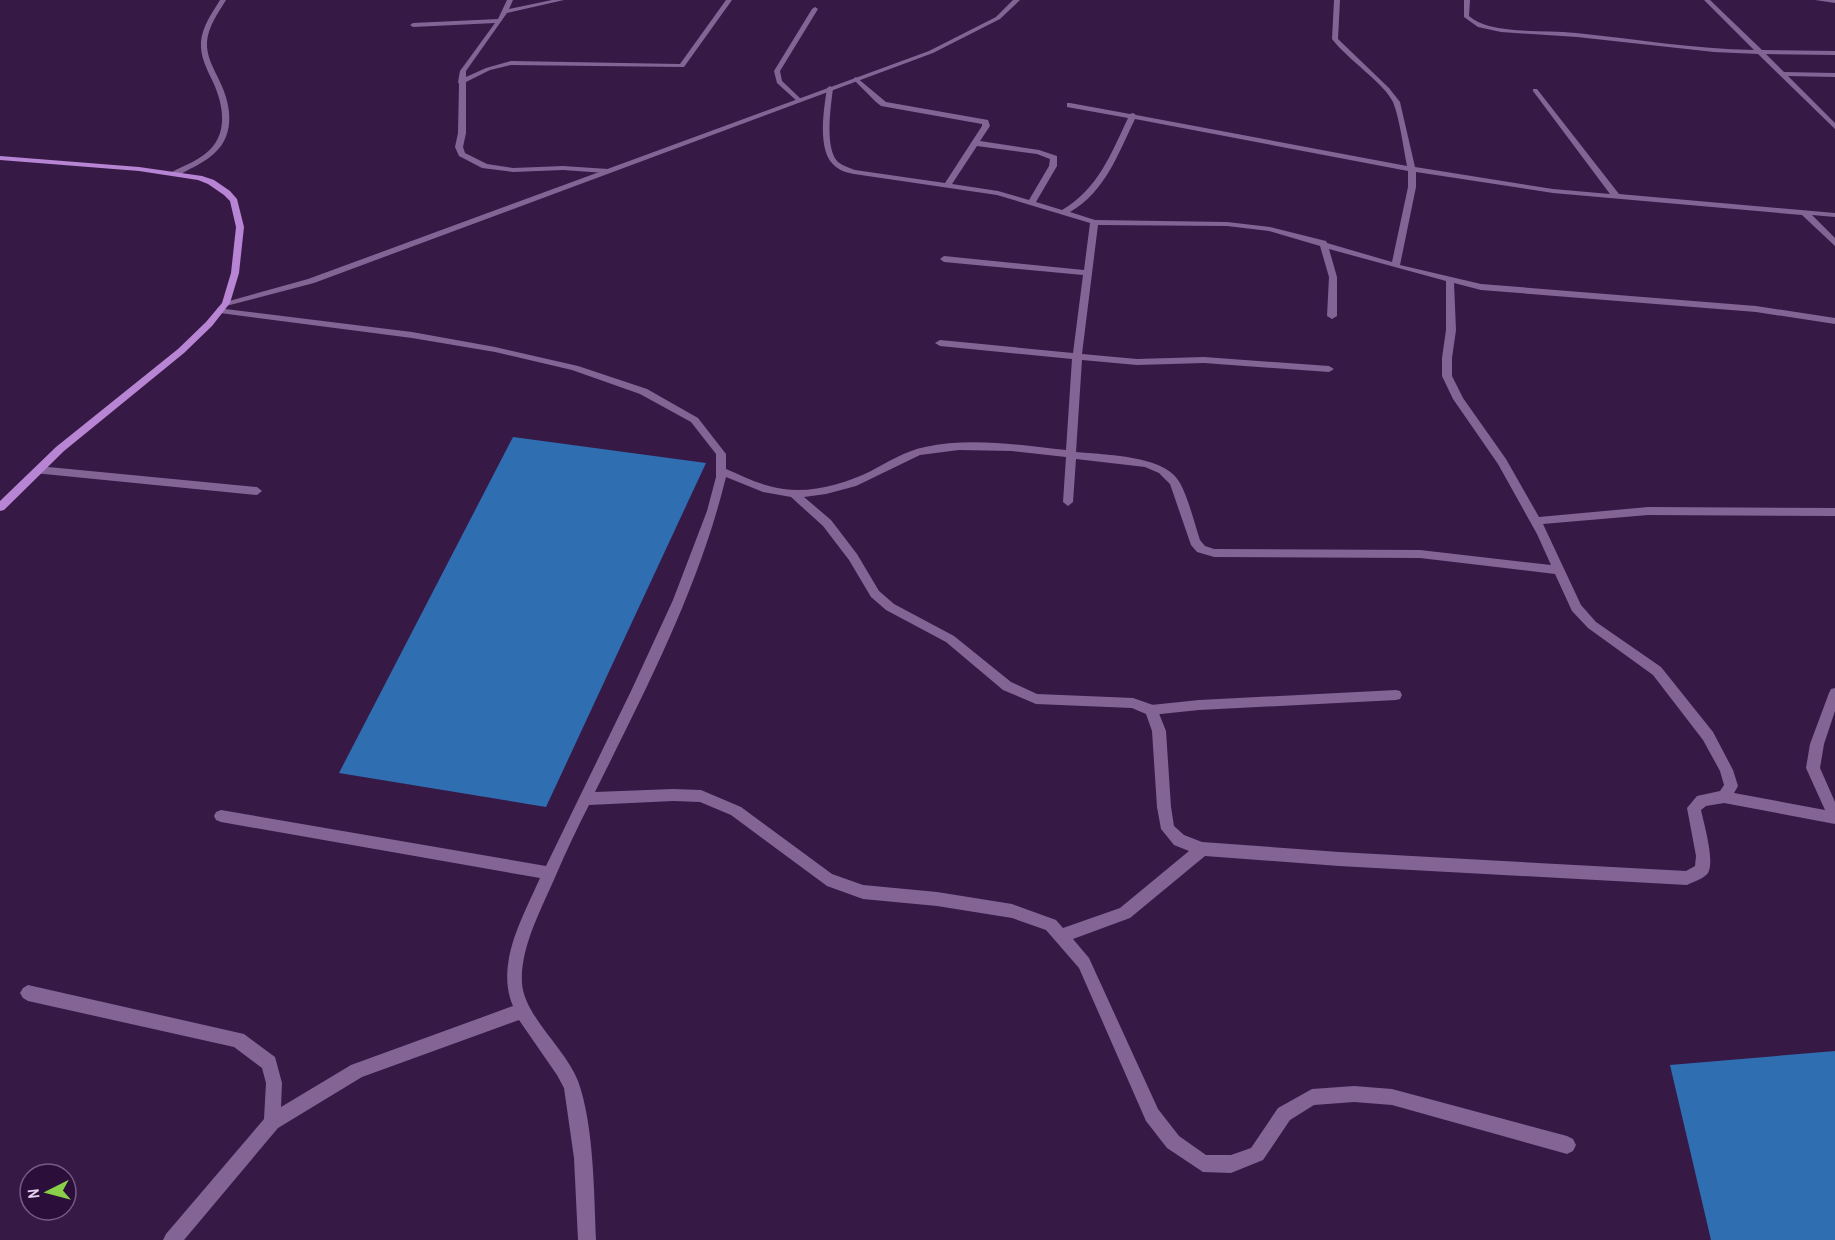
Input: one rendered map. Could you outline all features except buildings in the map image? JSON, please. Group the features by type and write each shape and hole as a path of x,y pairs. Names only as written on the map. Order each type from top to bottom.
{"main road":[{"path":"0,158 139,169 211,182 234,201 240,227 235,273 223,307 181,351 60,449 0,507"}],"street":[{"path":"175,174 212,152 228,124 226,106 206,61 204,50 204,39 223,0"},
{"path":"510,0 500,21 463,71 459,147 462,154 485,166 513,170 563,168 605,171"},
{"path":"504,12 561,0"},
{"path":"461,82 488,69 511,63 682,66 729,0"},
{"path":"223,307 311,281 798,99 931,52 999,18 1017,0"},
{"path":"1337,0 1335,39 1343,50 1387,89 1396,102 1412,169 1412,187 1395,266"},
{"path":"1467,0 1466,16 1478,24 1503,31 1570,34 1717,51 1835,53"},
{"path":"1707,0 1835,127"},
{"path":"1818,0 1835,1"},
{"path":"798,99 779,82 777,70 815,9"},
{"path":"413,25 500,21"},
{"path":"1783,74 1835,75"},
{"path":"856,79 884,104 986,122 986,126 947,186"},
{"path":"830,88 827,118 829,153 836,164 854,172 998,193 1094,222 1247,225 1323,243 1395,266 1450,280 1530,292 1756,309 1835,321"},
{"path":"1535,90 1618,198"},
{"path":"1070,105 1412,169 1553,191 1835,215"},
{"path":"1062,213 1083,201 1094,190 1132,115"},
{"path":"975,143 1039,152 1054,158 1053,166 1031,203"},
{"path":"1805,213 1835,243"},
{"path":"1068,502 1077,358 1094,222"},
{"path":"1323,243 1333,277 1332,316"},
{"path":"944,260 1088,273"},
{"path":"1450,280 1451,330 1447,376 1458,399 1502,462 1536,521 1576,608 1592,625 1657,671 1708,736 1729,778 1731,786 1724,796"},
{"path":"223,307 375,330 569,365 633,386 685,411 711,434 722,454 723,472 709,521 653,660 549,873 528,922 514,975 515,997 571,1083 584,1147 587,1240"},
{"path":"940,343 1077,358 1137,362 1204,360 1329,369"},
{"path":"723,472 774,491 795,494 834,488 873,474 906,455 931,449 963,446 1026,450 1146,464 1163,470 1175,483 1195,542 1201,549 1214,553 1420,554 1558,570"},
{"path":"38,470 257,491"},
{"path":"795,494 827,524 853,556 875,594 890,607 950,639 1007,686 1036,699 1133,703 1151,710 1199,705 1396,695"},
{"path":"1536,521 1658,511 1835,512"},
{"path":"1834,818 1813,768 1817,744 1835,693"},
{"path":"1151,710 1159,731 1164,807 1168,829 1179,840 1202,849 1339,859 1687,878 1702,870 1703,856 1694,808 1702,800 1724,796 1834,818"},
{"path":"585,799 701,796 736,811 827,879 863,892 937,899 1012,911 1051,925 1084,963 1152,1115 1173,1142 1203,1163 1231,1164 1257,1154 1284,1114 1312,1097 1354,1094 1392,1097 1567,1145"},
{"path":"221,816 549,873"},
{"path":"1061,936 1125,913 1202,849"},
{"path":"28,993 238,1040 269,1063 274,1083 272,1122"},
{"path":"172,1240 272,1122 357,1071 524,1010"}],"water":[{"path":"513,437 706,463 546,807 339,773"},
{"path":"1835,1051 1835,1240 1711,1240 1670,1065"}]}
